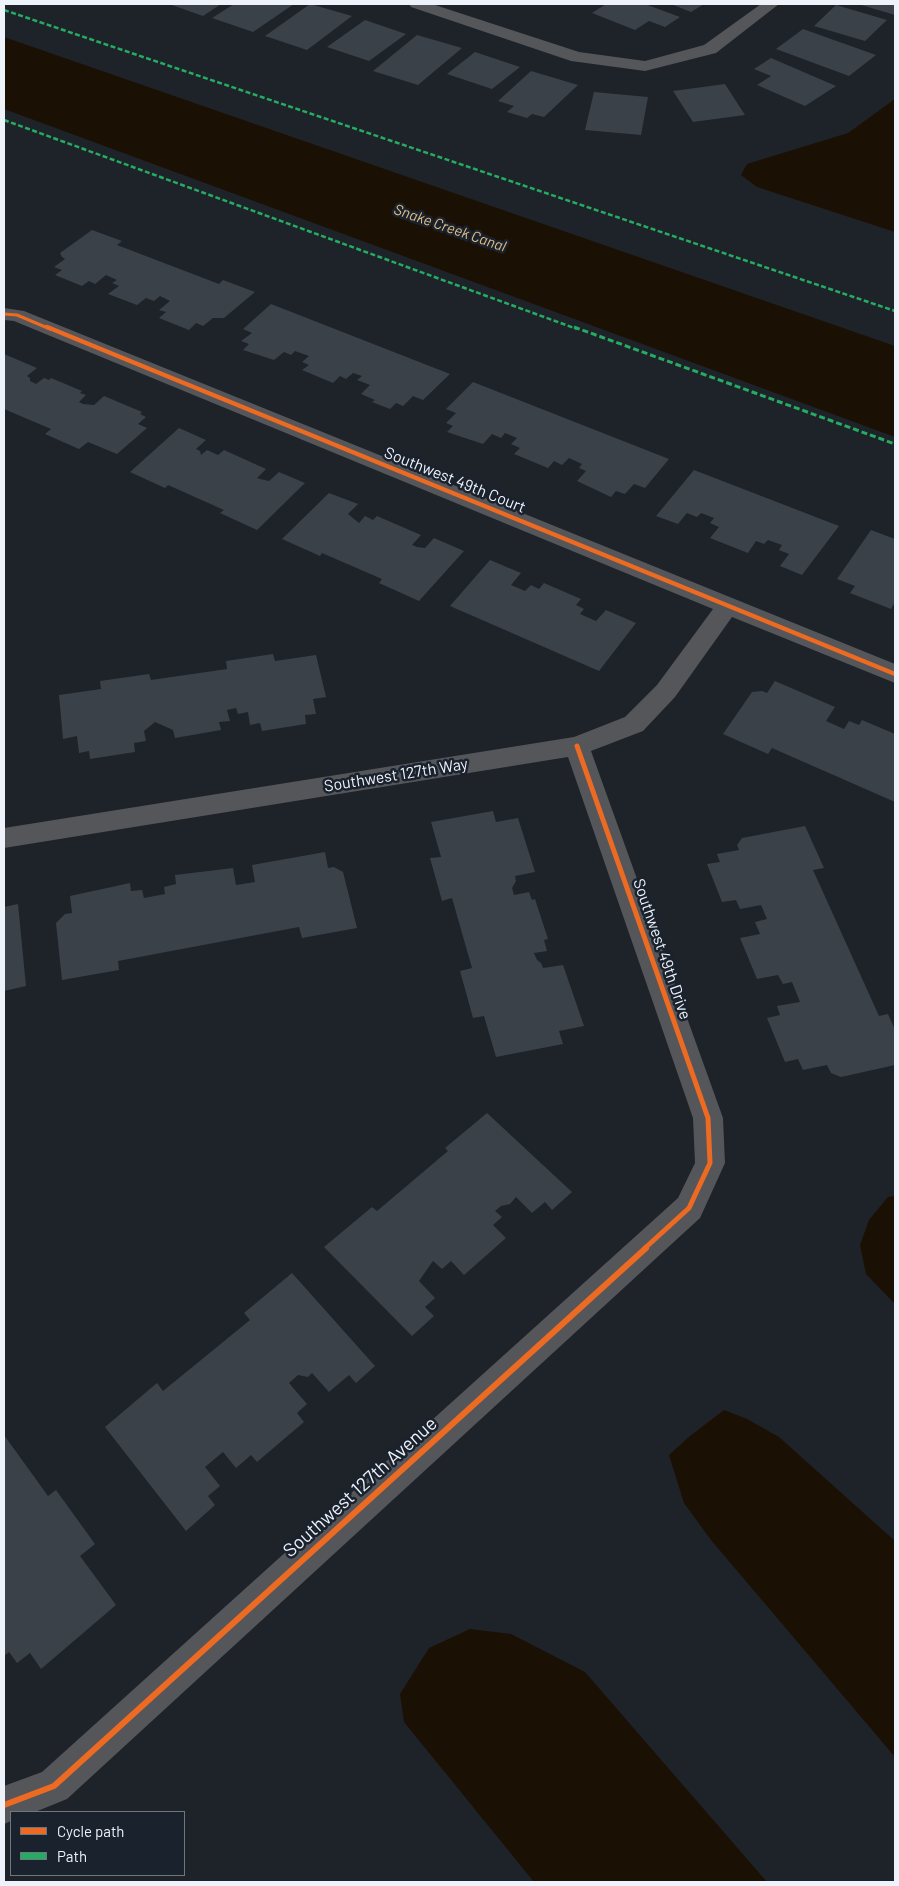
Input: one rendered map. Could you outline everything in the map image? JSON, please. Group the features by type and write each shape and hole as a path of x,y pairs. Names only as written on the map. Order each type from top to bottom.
{"street":[{"path":"417,4 577,57 645,66 710,48 771,4"},
{"name":"Southwest 49th Court","path":"4,314 17,315 895,674"},
{"name":"Southwest 127th Way","path":"4,838 577,746 634,724 666,691 728,605"},
{"name":"Southwest 49th Drive","path":"577,746 708,1118 710,1163"},
{"name":"Southwest 127th Avenue","path":"4,1805 54,1786 689,1208 710,1163"}],"water":[{"name":"Snake Creek Canal","path":"4,37 895,346 895,437 4,109"},
{"path":"895,99 895,232 757,187 741,175 747,164 848,133"},
{"path":"895,1196 895,1304 866,1274 860,1245 869,1220 888,1197"},
{"path":"724,1410 747,1419 779,1437 895,1541 895,1757 711,1540 684,1503 669,1455"},
{"path":"470,1629 511,1634 585,1672 767,1882 534,1882 404,1722 400,1694 429,1648"}],"building":[{"path":"169,4 221,4 203,16"},
{"path":"234,4 294,4 253,32 212,18"},
{"path":"310,4 352,16 307,50 265,36"},
{"path":"606,4 645,4 680,17 665,27 649,21 635,30 592,13"},
{"path":"671,4 704,4 691,12"},
{"path":"858,4 895,4 895,15"},
{"path":"836,5 887,20 865,41 814,26"},
{"path":"365,20 406,34 369,61 327,47"},
{"path":"803,29 876,55 849,76 776,49"},
{"path":"417,35 462,48 418,85 373,71"},
{"path":"475,52 520,67 492,89 447,74"},
{"path":"771,58 836,86 805,106 757,85 771,76 754,69"},
{"path":"531,71 578,85 544,117 532,114 527,118 507,112 514,106 498,101"},
{"path":"725,84 745,115 693,122 673,91"},
{"path":"594,92 648,97 641,135 585,130"},
{"path":"92,230 122,241 117,245 219,284 223,280 255,292 224,318 213,318 203,326 196,323 189,330 159,318 166,312 159,310 170,301 160,296 154,301 146,298 137,305 108,294 119,286 112,283 117,280 106,275 95,284 89,281 82,286 55,275 62,270 54,267 65,259 60,253"},
{"path":"271,304 450,374 423,400 413,396 403,406 396,403 390,409 372,402 375,400 361,394 370,385 357,380 362,376 353,373 346,379 340,376 333,383 302,370 309,365 302,362 309,356 295,351 291,355 284,352 274,360 243,350 249,344 241,341 252,333 243,329"},
{"path":"4,354 37,368 27,376 30,378 30,381 36,384 44,378 49,380 51,378 82,391 80,393 86,395 79,402 83,404 94,405 104,396 142,412 140,414 146,417 138,424 147,428 117,454 88,442 79,449 45,434 51,429 4,409"},
{"path":"473,382 669,459 645,488 634,484 625,494 616,491 611,497 577,481 586,471 579,468 582,464 569,458 562,465 554,461 548,468 514,454 520,448 511,444 517,438 505,433 501,438 492,434 483,444 447,432 453,426 446,423 456,413 446,409"},
{"path":"179,428 206,440 196,449 200,451 201,455 207,450 218,455 224,450 266,469 257,478 269,481 279,472 305,483 257,530 220,513 224,510 168,485 165,488 130,472"},
{"path":"694,470 839,526 802,575 780,566 789,554 779,550 782,545 768,540 764,544 756,541 748,553 710,538 719,527 710,523 714,518 701,513 697,517 687,513 678,524 656,516"},
{"path":"329,493 358,504 348,514 359,523 365,516 373,520 377,516 421,535 412,545 425,548 434,538 464,551 419,601 379,583 382,579 322,553 320,556 282,539"},
{"path":"871,530 895,539 895,602 891,609 850,593 855,586 837,579"},
{"path":"490,560 521,573 511,585 525,591 531,585 539,589 544,583 581,599 576,605 584,609 580,614 596,621 606,610 636,623 599,671 450,606"},
{"path":"273,654 275,661 316,655 326,697 313,699 316,714 305,715 306,724 262,731 260,723 250,725 248,712 238,714 236,708 227,710 230,721 219,722 221,730 175,738 173,730 155,722 144,731 146,741 134,743 135,752 90,759 89,751 79,753 77,736 63,739 59,695 101,689 100,681 149,674 151,680 227,669 226,661"},
{"path":"775,681 835,707 826,721 844,729 849,721 859,725 862,720 895,734 895,802 772,748 768,754 723,734 752,692 762,691 767,693"},
{"path":"493,811 496,822 518,818 535,872 515,876 516,881 512,888 514,895 529,892 532,900 535,899 548,939 544,940 547,951 534,953 543,968 563,965 584,1026 559,1031 563,1044 496,1057 484,1016 473,1018 460,971 472,968 452,898 442,901 430,858 441,857 431,822"},
{"path":"805,826 824,868 813,870 879,1016 888,1014 895,1030 895,1065 841,1077 831,1073 827,1065 803,1070 798,1059 785,1062 767,1018 780,1015 777,1006 800,1002 792,982 783,984 778,975 757,979 740,938 760,934 755,922 767,919 761,905 740,909 736,900 722,902 707,864 720,862 717,854 739,850 737,845 742,838"},
{"path":"325,852 328,868 334,867 343,872 357,928 302,938 299,927 118,961 119,970 62,980 56,923 65,914 72,913 70,896 130,883 131,891 142,890 144,898 165,894 164,887 176,884 175,875 233,868 236,885 255,882 252,865"},
{"path":"18,904 26,986 4,991 4,907"},
{"path":"487,1113 572,1192 552,1210 545,1202 532,1213 516,1197 510,1204 501,1206 495,1211 502,1217 493,1225 506,1238 464,1275 451,1261 442,1269 433,1261 419,1281 435,1298 425,1307 434,1316 412,1336 324,1247 372,1207 377,1211 448,1151 445,1148"},
{"path":"292,1273 375,1366 356,1383 349,1375 329,1392 312,1373 308,1377 298,1375 289,1383 307,1404 297,1413 304,1422 257,1462 251,1455 236,1468 223,1452 205,1467 220,1486 208,1496 215,1505 186,1531 105,1427 157,1383 163,1391 250,1320 244,1313"},
{"path":"4,1435 48,1496 56,1490 95,1544 80,1556 116,1605 41,1669 30,1653 17,1663 9,1652 4,1656"}],"marked path":[{"path":"4,10 895,311"},
{"path":"4,120 895,444"}],"cycle path":[{"path":"4,314 17,315 895,674"},
{"path":"4,1805 54,1786 689,1208 710,1163 708,1118 577,746"}]}
